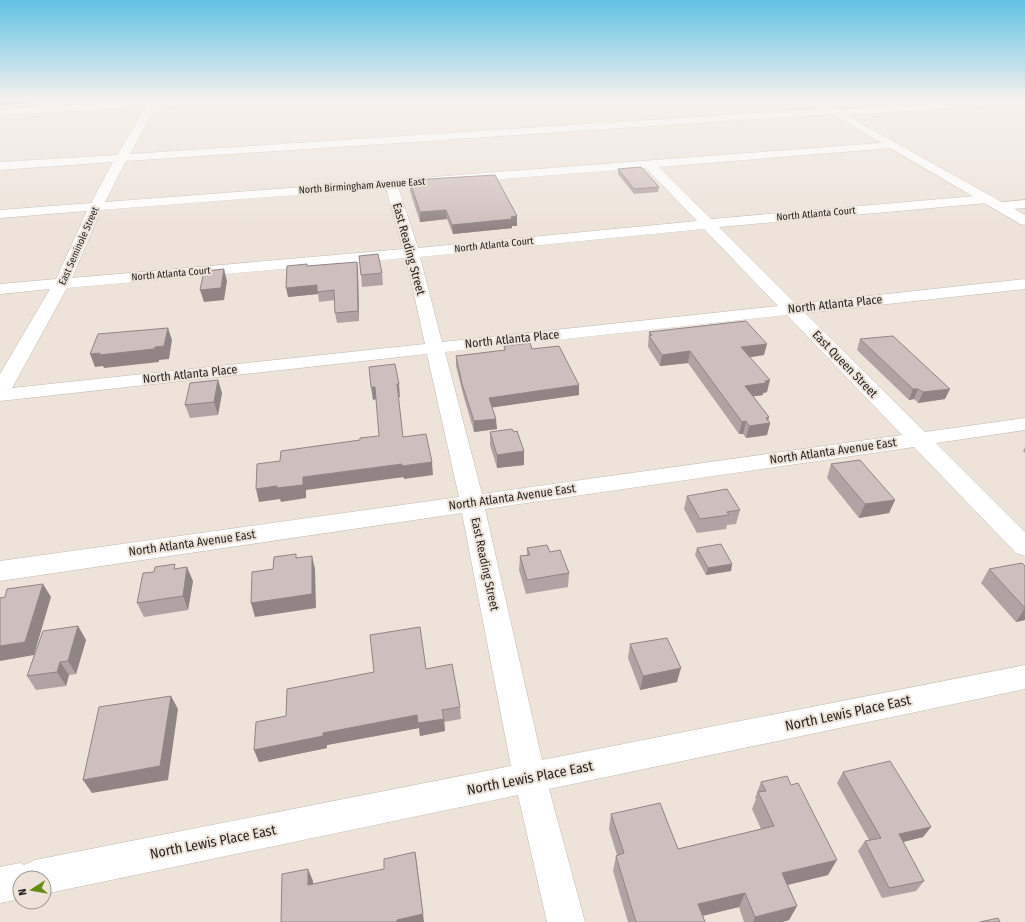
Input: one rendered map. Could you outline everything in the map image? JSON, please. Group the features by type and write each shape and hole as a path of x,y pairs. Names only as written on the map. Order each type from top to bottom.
{"street":[{"name":"East Seminole Street","path":"0,391 62,283 96,207 130,143"},
{"path":"0,166 343,143"},
{"path":"889,143 1025,221"},
{"name":"North Birmingham Avenue East","path":"0,214 892,145"},
{"name":"East Queen Street","path":"649,164 1025,547"},
{"name":"East Reading Street","path":"391,184 412,253 472,502 530,778 566,922"},
{"path":"993,203 1025,204"},
{"name":"North Atlanta Court","path":"0,289 412,253 708,224 993,203"},
{"name":"North Atlanta Place","path":"0,395 1025,284"},
{"name":"North Atlanta Avenue East","path":"0,571 472,502 1025,424"},
{"name":"North Lewis Place East","path":"52,875 1025,677"},
{"path":"0,885 12,883"}],"building":[{"path":"641,167 659,187 634,189 618,169"},
{"path":"495,175 517,216 511,217 512,219 452,225 446,210 420,212 410,182 412,182 411,180"},
{"path":"378,254 382,273 361,275 359,256"},
{"path":"357,262 358,311 335,313 334,290 317,292 317,285 286,288 287,266"},
{"path":"224,269 221,288 200,290 204,271"},
{"path":"746,321 767,344 741,347 770,380 765,381 766,383 745,386 769,417 766,418 770,423 749,426 746,421 742,422 690,351 662,355 649,336 652,335 649,332"},
{"path":"168,328 164,346 155,347 154,349 99,355 100,353 90,354 98,334"},
{"path":"893,336 950,389 923,392 918,389 913,389 860,339"},
{"path":"530,343 532,349 559,346 579,385 489,398 496,419 474,421 462,384 456,356 505,350 504,346"},
{"path":"395,364 399,384 397,384 403,437 426,434 432,462 402,466 402,464 303,477 303,485 277,488 277,486 256,489 257,464 280,461 281,451 379,436 375,387 371,387 369,367"},
{"path":"218,380 214,402 185,405 190,383"},
{"path":"512,429 514,432 517,431 524,451 497,455 490,432"},
{"path":"860,460 895,500 865,504 831,464"},
{"path":"727,489 740,510 727,512 729,515 700,519 687,496"},
{"path":"721,544 732,564 708,568 697,548"},
{"path":"547,545 550,552 560,550 569,573 527,580 520,556 530,555 527,548"},
{"path":"296,554 296,558 312,556 312,594 251,603 252,572 273,569 274,557"},
{"path":"1022,563 1025,566 1025,608 989,569"},
{"path":"175,564 174,569 187,567 183,596 137,603 143,573 154,572 155,567"},
{"path":"43,584 25,642 0,646 0,598 5,597 7,589"},
{"path":"78,626 68,661 60,662 57,672 27,676 43,631"},
{"path":"420,627 426,669 452,664 460,707 442,710 444,719 418,723 417,715 323,733 323,736 254,750 256,722 286,716 287,689 374,672 370,635"},
{"path":"667,638 681,668 643,676 630,644"},
{"path":"171,696 160,766 83,780 99,707"},
{"path":"890,761 931,827 899,834 924,881 889,888 865,841 881,838 843,772"},
{"path":"787,776 791,785 798,783 837,860 782,873 797,906 755,917 745,893 698,904 705,922 636,922 616,856 624,853 611,814 660,803 678,849 774,826 758,792 766,791 761,782"},
{"path":"415,852 423,914 397,920 397,922 281,922 282,874 308,869 308,885 384,869 384,859"},
{"path":"998,918 1000,922 980,922"}]}
